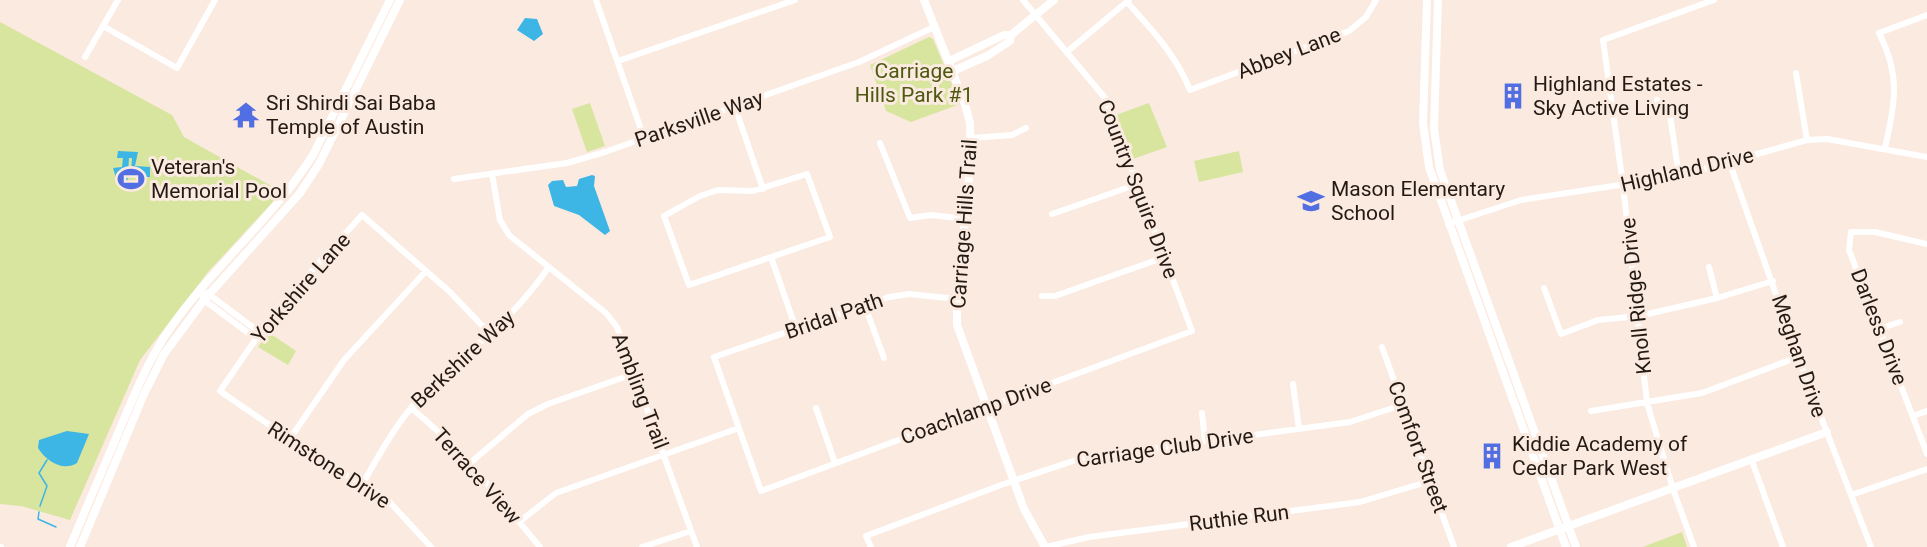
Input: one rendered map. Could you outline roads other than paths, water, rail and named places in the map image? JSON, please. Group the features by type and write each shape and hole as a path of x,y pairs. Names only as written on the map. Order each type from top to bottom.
{"main road":[{"path":"70,547 143,374 169,330 200,289 299,178 323,137 390,0"},
{"path":"80,547 150,381 164,354 206,297 300,193 319,164 400,0"},
{"name":"Carriage Hills Trail","path":"924,0 966,104 972,138 957,299 957,325 1024,509 1045,547"},
{"path":"949,61 1004,35 1011,35 1054,0"},
{"path":"1427,0 1423,123 1425,151 1448,224 1566,547"},
{"path":"1438,0 1435,148 1458,220 1576,547"},
{"path":"953,71 996,51 1010,41 1011,35"},
{"path":"1511,547 1827,432"}],"street":[{"path":"85,57 118,0"},
{"path":"104,26 177,68 215,0"},
{"path":"596,0 644,138"},
{"path":"618,61 795,0"},
{"name":"Country Squire Drive","path":"1023,0 1105,98 1192,331"},
{"name":"Abbey Lane","path":"1128,1 1182,69 1190,90 1349,31 1366,17 1376,0"},
{"name":"Knoll Ridge Drive","path":"1694,547 1673,489 1647,404 1639,316 1603,40 1714,0"},
{"path":"1068,51 1128,1"},
{"path":"1885,148 1896,94 1895,75 1879,33 1927,15"},
{"name":"Parksville Way","path":"454,179 567,163 735,107 860,62 934,27"},
{"path":"1796,74 1807,140"},
{"path":"1657,100 1669,108 1679,176"},
{"path":"735,107 763,189"},
{"path":"972,138 1012,135 1026,128"},
{"name":"Highland Drive","path":"1448,224 1521,200 1679,176 1730,164 1807,140 1827,139 1927,157"},
{"path":"880,143 910,218 931,215 965,219"},
{"name":"Meghan Drive","path":"1730,164 1798,357 1871,547"},
{"name":"Ambling Trail","path":"492,174 500,220 518,244 606,313 617,327 636,374 696,547"},
{"path":"807,174 830,237 771,257 689,285 664,216 700,196 718,190 753,191 807,174"},
{"path":"1052,214 1138,184"},
{"name":"Yorkshire Lane","path":"220,391 257,335 362,215 426,271"},
{"name":"Darless Drive","path":"1927,244 1875,232 1851,232 1849,250 1881,328 1927,454"},
{"path":"771,257 796,329"},
{"path":"1042,296 1055,296 1165,257"},
{"path":"1709,267 1717,298"},
{"name":"Berkshire Way","path":"363,483 411,408 432,385 491,335 514,312 548,268"},
{"path":"289,440 344,360 426,271 465,306 491,335"},
{"path":"1544,288 1561,334 1598,320 1639,316 1717,298 1773,281"},
{"path":"200,289 206,297 257,335"},
{"name":"Bridal Path","path":"740,428 714,357 899,295 957,299"},
{"path":"865,306 884,358"},
{"path":"1881,328 1900,322"},
{"name":"Coachlamp Drive","path":"740,428 761,490 1192,331"},
{"name":"Comfort Street","path":"1382,348 1454,547"},
{"path":"1591,411 1647,404 1702,393 1798,357"},
{"path":"470,463 528,414 548,404 636,374"},
{"path":"1293,384 1299,429"},
{"name":"Rimstone Drive","path":"220,391 289,440 323,462 363,483 394,505 431,547"},
{"name":"Carriage Club Drive","path":"871,547 866,536 1014,480 1082,458 1350,422 1402,405"},
{"name":"Terrace View","path":"411,408 441,432 470,463 540,547"},
{"path":"816,408 835,463"},
{"path":"1913,416 1927,411"},
{"path":"1202,413 1205,441"},
{"path":"519,522 556,494 740,428"},
{"path":"1752,461 1783,547"},
{"path":"1851,495 1927,470"},
{"name":"Ruthie Run","path":"1045,547 1089,537 1360,502 1430,481"},
{"path":"642,547 691,531"}],"water":[{"path":"525,18 537,19 543,34 534,41 517,30"},
{"path":"118,151 138,152 135,166 150,167 150,177 140,177 140,172 138,175 131,172 132,158 129,158 127,188 118,184 113,168 122,167 123,158 117,158"},
{"path":"595,176 594,186 610,231 605,235 579,215 554,206 548,185 552,181 563,180 566,187 577,186 579,179"},
{"path":"67,431 89,434 77,463 61,466 50,461 38,448 39,440"}],"waterway":[{"path":"40,506 47,486 39,473 47,460"},
{"path":"39,512 38,519 56,527"}],"place":[{"name":"Highland Estates - Sky Active Living","path":"1513,96"},
{"name":"Sri Shirdi Sai Baba Temple of Austin","path":"246,115"},
{"name":"Veteran's Memorial Pool","path":"131,179"},
{"name":"Mason Elementary School","path":"1311,201"},
{"name":"Kiddie Academy of Cedar Park West","path":"1492,456"}],"park label":[{"name":"Carriage Hills Park #1","path":"914,83"}]}
